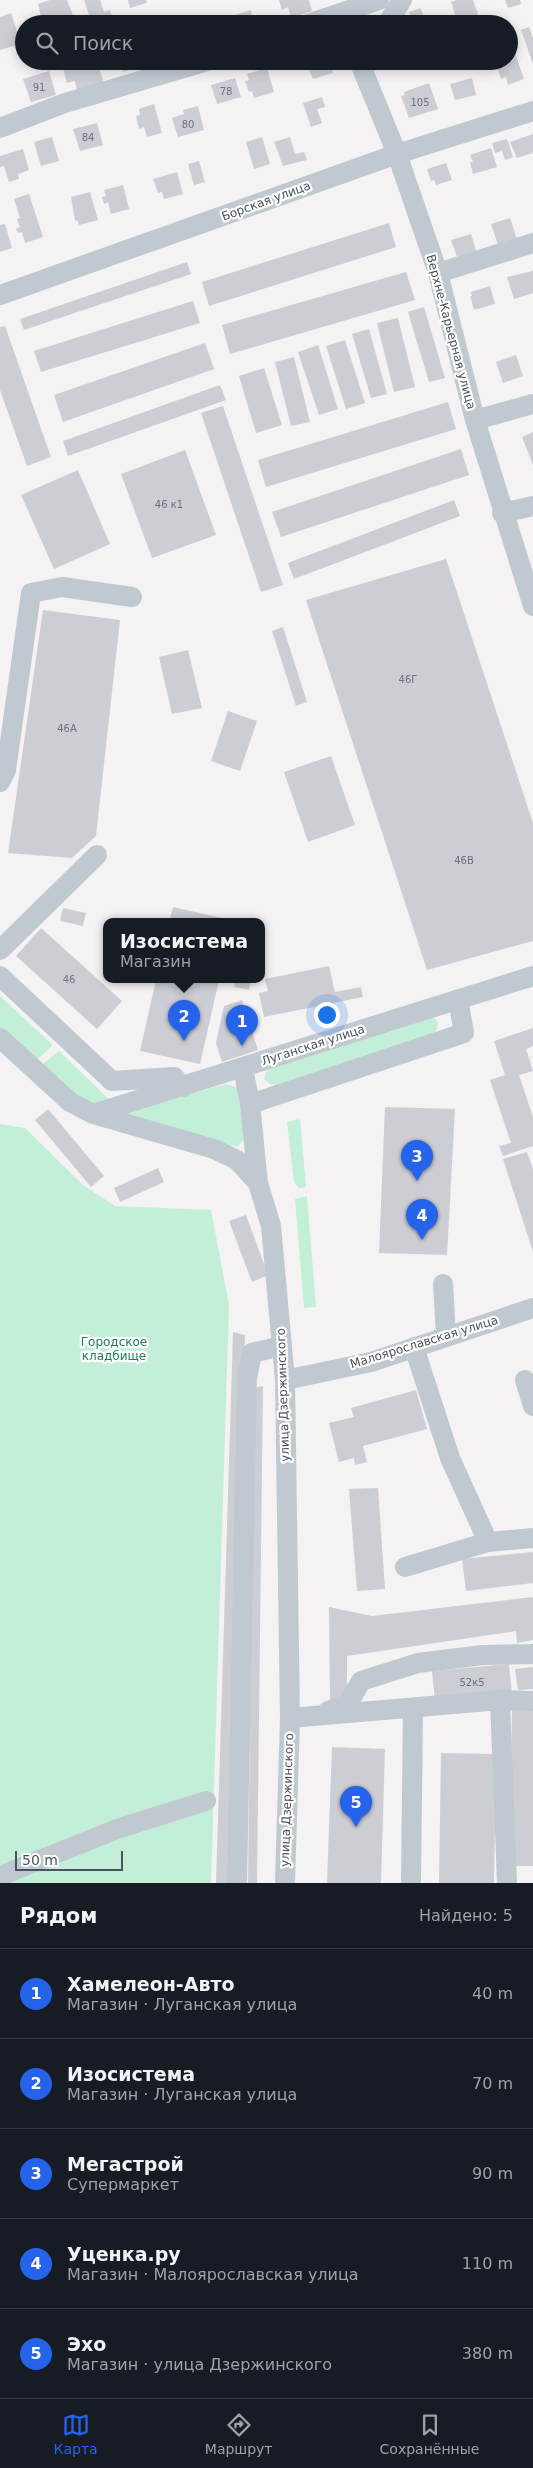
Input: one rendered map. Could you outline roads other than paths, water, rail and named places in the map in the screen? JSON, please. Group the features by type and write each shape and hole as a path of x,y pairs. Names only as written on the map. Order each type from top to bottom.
{"street":[{"path":"339,12 379,0"},
{"path":"393,15 402,0"},
{"path":"0,128 65,104 178,70"},
{"name":"Верхне-Карьерная улица","path":"363,70 397,154 438,273 474,420 533,606"},
{"path":"371,70 371,91"},
{"name":"Борская улица","path":"0,295 397,154 533,111"},
{"path":"438,273 533,243"},
{"path":"474,420 533,404"},
{"path":"502,513 533,506"},
{"path":"0,782 6,770 31,593 62,587 132,597"},
{"path":"0,950 97,855"},
{"path":"0,976 112,1081 174,1077 183,1086"},
{"name":"Луганская улица","path":"93,1114 533,976"},
{"path":"250,1104 464,1033 458,999"},
{"name":"улица Дзержинского","path":"0,1038 70,1102 93,1114 214,1149 238,1160 258,1183 271,1226 285,1380 290,1718 285,1883"},
{"path":"243,1068 250,1104 258,1183"},
{"path":"443,1284 446,1337"},
{"name":"Малоярославская улица","path":"285,1380 371,1362 533,1308"},
{"path":"237,1883 247,1378 252,1353 282,1346"},
{"path":"414,1347 450,1458 488,1542"},
{"path":"525,1380 533,1406"},
{"path":"405,1567 488,1542 533,1538"},
{"path":"324,1715 329,1709 348,1704 361,1681 418,1664 483,1655 533,1654"},
{"path":"290,1718 500,1700 533,1701"},
{"path":"500,1700 507,1883"},
{"path":"411,1881 413,1708"},
{"path":"0,1876 117,1829 206,1800"}],"place":[{"name":"Изосистема","path":"184,1041"},
{"name":"Хамелеон-Авто","path":"242,1046"},
{"name":"Мегастрой","path":"417,1181"},
{"name":"Уценка.ру","path":"422,1240"},
{"name":"Эхо","path":"356,1827"}],"park label":[{"name":"Городское кладбище","path":"114,1349"}]}
